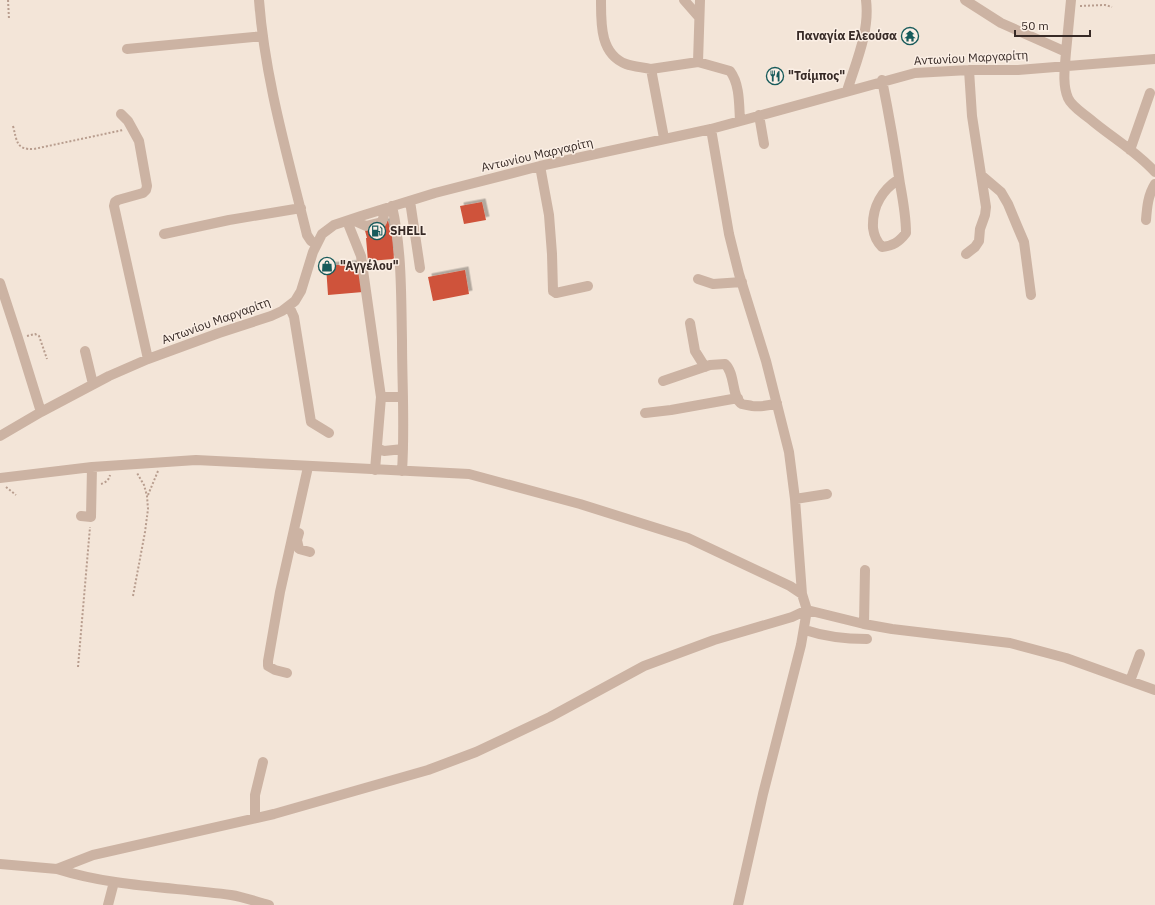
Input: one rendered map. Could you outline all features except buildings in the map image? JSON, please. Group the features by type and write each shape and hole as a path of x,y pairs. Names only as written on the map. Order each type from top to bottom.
{"street":[{"path":"259,0 263,36 276,107 307,235 311,241 316,244"},
{"path":"601,0 602,31 604,42 611,54 619,61 628,65 651,68 698,62 730,71 733,75 736,87 740,121"},
{"path":"684,0 698,16"},
{"path":"698,62 698,16 700,0"},
{"path":"847,91 864,37 866,0"},
{"path":"965,0 1001,23 1066,52"},
{"path":"1071,4 1065,66 1068,98 1072,104 1155,172"},
{"path":"128,49 263,36"},
{"name":"Αντωνίου Μαργαρίτη","path":"0,436 40,412 109,376 148,359 271,316 289,306 296,301 301,291 316,244 326,230 334,225 352,221 410,200 540,166 711,129 915,72 1018,70 1155,59"},
{"path":"651,68 664,138"},
{"path":"966,254 975,247 978,241 986,207 972,116 968,70"},
{"path":"882,80 899,178 906,222 906,233 897,243 891,246 882,247 876,242 873,232 875,206 882,194 899,178"},
{"path":"1130,150 1150,93"},
{"path":"121,114 128,121 139,141 147,186 144,193 118,200 115,202 114,206 148,359"},
{"path":"759,116 764,144"},
{"path":"711,129 730,234 742,282 766,361 789,452 795,499 802,594 807,610 805,630 763,794 738,905"},
{"path":"540,166 549,215 553,291 556,293 588,286"},
{"path":"981,175 1001,192 1008,204 1024,242 1031,295"},
{"path":"1146,220 1151,190 1155,184"},
{"path":"410,200 420,268"},
{"path":"392,206 399,250 403,396 402,471"},
{"path":"164,234 229,220 301,208"},
{"path":"352,221 366,226 382,222 384,215"},
{"path":"352,221 361,256 381,397 375,470"},
{"path":"698,279 713,284 742,282"},
{"path":"0,283 40,412"},
{"path":"289,306 294,317 311,422 329,433"},
{"path":"690,322 695,351 705,366"},
{"path":"85,351 93,384"},
{"path":"663,382 705,366 725,364 729,367 738,398 743,404 768,406 777,403"},
{"path":"381,397 403,396"},
{"path":"645,413 738,398"},
{"path":"377,448 384,451 403,449"},
{"path":"0,478 92,467 196,460 469,474 588,506 688,538 790,586 802,594"},
{"path":"86,517 92,485 92,467"},
{"path":"310,552 299,549 297,540 311,467"},
{"path":"287,673 275,670 268,666 268,661 279,599 311,467"},
{"path":"795,499 827,494"},
{"path":"864,624 865,570"},
{"path":"57,869 93,855 274,814 428,770 476,752 550,717 644,666 714,640 792,617 807,610 864,624 892,629 1010,643 1066,658 1155,690"},
{"path":"805,630 821,635 841,638 867,639"},
{"path":"1130,681 1140,654"},
{"path":"255,818 256,795 263,762"},
{"path":"0,864 57,869 82,877 232,896 253,903 270,905"},
{"path":"108,905 114,882"}],"path":[{"path":"8,0 9,18"},
{"path":"1071,4 1105,5 1112,7"},
{"path":"13,126 17,142 20,147 26,149 34,149 132,128"},
{"path":"18,338 35,334 39,336 47,359"},
{"path":"147,496 150,486 163,463"},
{"path":"130,465 138,474 144,485 148,509 133,596"},
{"path":"92,485 105,483 109,478 111,466"},
{"path":"78,667 86,517"}],"place":[{"name":"Παναγία Ελεούσα","path":"910,36"},
{"name":"\"Τσίμπος\"","path":"775,76"},
{"name":"SHELL","path":"377,231"},
{"name":"\"Αγγέλου\"","path":"327,266"}]}
